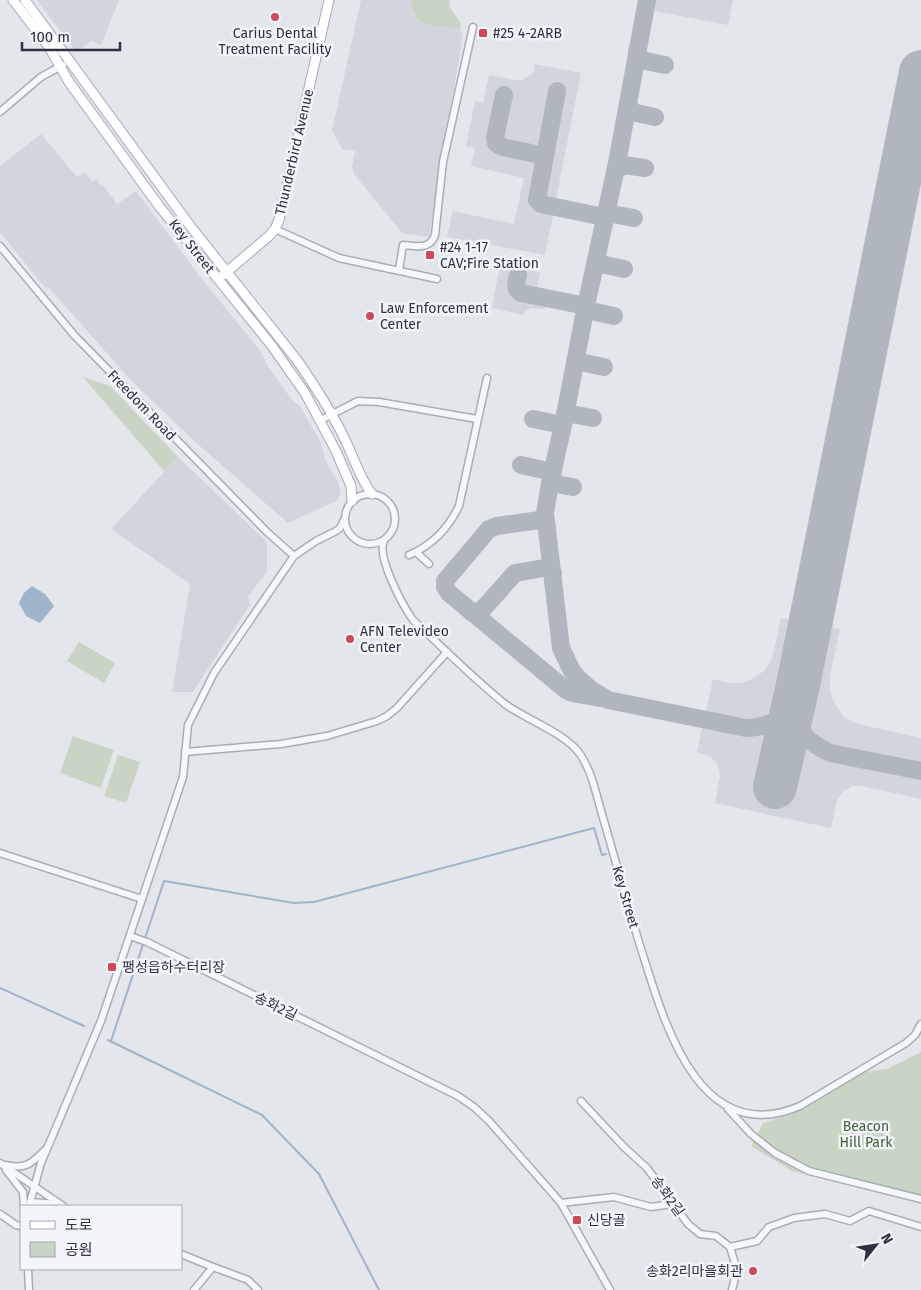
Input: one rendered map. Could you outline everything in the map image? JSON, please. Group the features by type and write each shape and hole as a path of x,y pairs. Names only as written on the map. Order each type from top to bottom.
{"main road":[{"name":"Key Street","path":"13,0 49,47 69,82 159,206 287,367 321,420 351,486 352,501"},
{"name":"Key Street","path":"25,0 175,205 315,385 332,414 366,486 372,494"},
{"name":"Thunderbird Avenue","path":"218,279 276,229 329,0"}],"street":[{"path":"399,270 403,245 427,245 433,242 444,162 473,28"},
{"path":"0,112 41,77 69,61"},
{"path":"276,229 339,258 437,278"},
{"name":"Freedom Road","path":"0,246 74,335 260,525 294,556"},
{"path":"409,555 429,546 437,539 454,517 459,506 487,378"},
{"path":"321,420 358,401 380,402 478,419"},
{"path":"61,1205 30,1204 49,1146 101,1021 130,936 185,768 188,725 214,673 294,556 340,528 346,510 352,501 361,495 372,494 381,497 388,502 394,514 393,529 384,540 382,552"},
{"path":"344,520 349,534"},
{"path":"336,531 349,534 361,543 373,544 384,540"},
{"path":"373,544 382,552"},
{"name":"Key Street","path":"382,552 394,585 405,609 413,620 505,704 566,740 580,754 592,779 631,918 667,1028 684,1062 712,1096 724,1105 739,1112 764,1116 787,1112 804,1104 910,1040 918,1033 921,1024"},
{"path":"416,552 429,564"},
{"path":"185,752 281,744 327,736 377,721 397,708 447,652"},
{"path":"0,853 142,899"},
{"name":"송화2길","path":"130,936 144,941 458,1096 489,1121 561,1203 610,1290"},
{"name":"송화2길","path":"581,1101 624,1147 647,1168 688,1224 700,1234 716,1236 730,1247"},
{"path":"724,1105 751,1134 775,1153 809,1171 921,1199"},
{"path":"0,1163 21,1167 32,1163 49,1146"},
{"path":"0,1163 61,1205"},
{"path":"0,1163 23,1192 24,1205"},
{"path":"561,1203 614,1198 652,1207 672,1204"},
{"path":"732,1290 737,1270 730,1247 757,1241 769,1227 794,1218 825,1214 850,1221 870,1211 921,1227"},
{"path":"0,1214 20,1226"},
{"path":"182,1254 248,1280 258,1290"},
{"path":"194,1290 213,1267"},
{"path":"28,1270 29,1290"}],"shaded area":[{"path":"37,0 119,0 101,45 92,41 76,52"},
{"path":"361,0 409,0 416,20 424,24 460,29 463,35 429,237 402,233 354,174 352,167 355,151 342,149 332,131"},
{"path":"656,0 733,0 728,25 654,11"},
{"path":"535,64 581,73 545,255 447,237 453,211 514,224 524,178 471,166 475,148 466,146 475,101 483,103 489,75 521,81 534,72"},
{"path":"41,134 77,177 85,172 92,182 96,179 117,204 136,191 201,278 262,353 267,365 292,400 300,406 320,441 327,464 340,487 340,495 336,501 288,523 192,439 130,379 48,287 46,288 41,283 0,232 0,166"},
{"path":"498,263 540,272 537,290 541,296 547,297 545,309 531,308 525,311 523,315 492,308 499,270"},
{"path":"178,457 267,542 267,572 248,596 250,605 193,692 172,692 190,584 111,529"},
{"path":"781,618 840,629 830,676 830,689 833,701 844,717 858,724 921,738 921,799 862,786 852,786 843,792 837,800 831,828 715,803 720,776 718,765 710,756 697,752 713,679 729,683 742,683 764,671 772,660"}],"green space":[{"path":"409,0 450,0 449,6 461,24 460,29 424,24 417,20"},
{"path":"83,377 110,386 178,457 164,471"},
{"path":"79,642 115,663 104,683 67,661"},
{"path":"73,736 114,750 101,788 60,773"},
{"path":"118,755 140,762 126,803 104,796"},
{"name":"Beacon Hill Park","path":"921,1052 921,1204 792,1171 751,1146 763,1123 794,1113 810,1105 863,1072 887,1069"}],"water":[{"path":"32,586 45,594 54,606 40,623 26,616 19,603 24,593"}],"waterway":[{"path":"111,1041 164,881 294,903 314,902 594,828 602,855 606,854"},
{"path":"0,988 84,1026"},
{"path":"108,1040 262,1115 319,1174 379,1290"}],"taxiway":[{"path":"647,0 617,163 586,306 545,513 561,648 572,671 579,679 590,689 608,700 746,728 766,725 780,717 790,704 798,685"},
{"path":"637,51 641,60 665,65"},
{"path":"557,91 537,200 541,204 599,216 604,222"},
{"path":"504,95 495,138 496,143 502,147 545,156"},
{"path":"628,103 632,112 655,117"},
{"path":"615,171 624,165 645,168"},
{"path":"606,213 634,218"},
{"path":"596,263 624,269"},
{"path":"518,275 516,287 521,293 586,306"},
{"path":"586,310 614,316"},
{"path":"575,361 604,367"},
{"path":"565,413 593,418"},
{"path":"533,419 563,425"},
{"path":"521,465 553,472"},
{"path":"550,483 573,487"},
{"path":"547,526 540,520 497,526 489,529 445,581 445,587 449,593 566,690 572,693 600,698"},
{"path":"471,612 482,610 515,573 544,568 553,573"},
{"path":"797,696 796,716 798,724 806,737 821,748 830,753 921,771"}],"runway":[{"path":"775,787 798,685 921,72"}],"place":[{"name":"Carius Dental Treatment Facility","path":"275,17"},
{"name":"#25 4-2ARB","path":"483,33"},
{"name":"#24 1-17 CAV;Fire Station","path":"430,255"},
{"name":"Law Enforcement Center","path":"370,316"},
{"name":"AFN Televideo Center","path":"350,639"},
{"name":"팽성읍하수터리장","path":"112,967"},
{"name":"신당골","path":"577,1220"},
{"name":"송화2리마을회관","path":"753,1271"}]}
